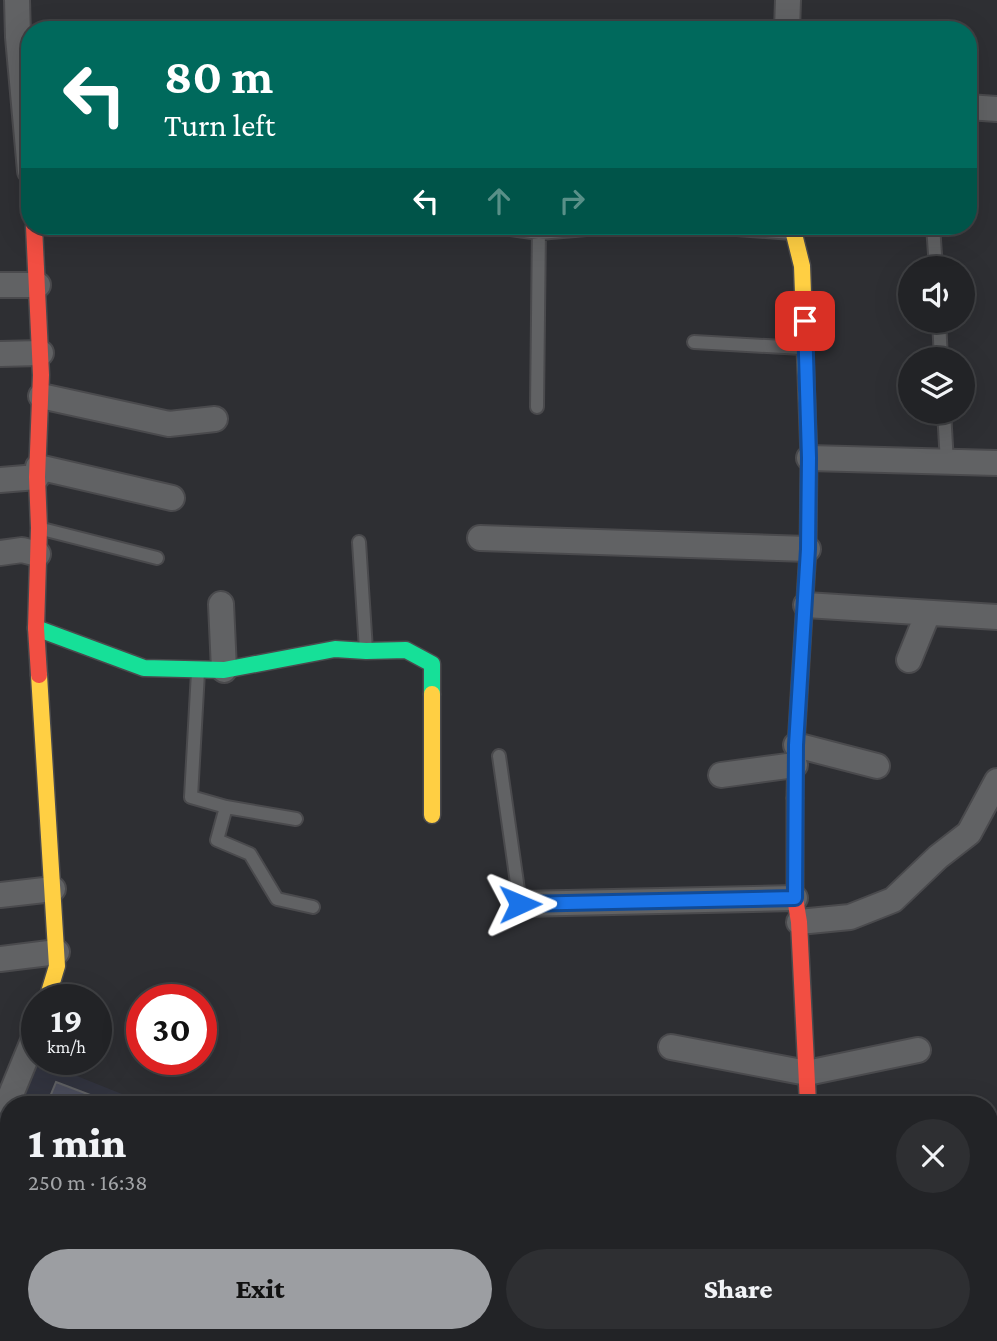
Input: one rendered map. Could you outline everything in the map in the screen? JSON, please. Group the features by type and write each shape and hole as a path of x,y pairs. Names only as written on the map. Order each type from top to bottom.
{"street":[{"path":"787,21 788,0"},
{"path":"11,2 21,29"},
{"path":"977,108 997,109"},
{"path":"35,235 41,353 36,628 57,953 57,966 52,984"},
{"path":"794,235 802,266 809,458 806,605 796,755 795,898 799,922 808,1096"},
{"path":"0,285 38,285"},
{"path":"0,354 41,353"},
{"path":"40,396 169,424 215,419"},
{"path":"809,458 997,463"},
{"path":"0,480 38,472 172,498"},
{"path":"480,538 808,549"},
{"path":"0,554 22,550 38,554"},
{"path":"221,604 224,670"},
{"path":"806,605 997,617"},
{"path":"909,660 928,613"},
{"path":"36,628 144,668 224,670 335,649 406,650 432,664 432,815"},
{"path":"722,775 796,755 877,766"},
{"path":"799,922 850,917 893,900 938,857 969,833 997,781"},
{"path":"0,895 52,889"},
{"path":"520,904 795,898"},
{"path":"0,959 57,953"},
{"path":"671,1047 807,1073 918,1050"},
{"path":"10,1096 21,1070"}],"lane":[{"path":"537,407 539,235"},
{"path":"934,235 935,256"},
{"path":"694,342 806,348"},
{"path":"945,424 947,463"},
{"path":"39,528 157,558"},
{"path":"359,542 366,651"},
{"path":"198,671 191,797 226,807 296,819"},
{"path":"499,756 520,904"},
{"path":"226,807 217,840 250,854 277,899 313,907"}],"shaded area":[{"path":"31,1075 74,1075 127,1096 21,1096"}],"building":[{"path":"56,1082 93,1096 50,1096"}],"traffic: fast":[{"path":"36,628 144,668 224,670 335,649 406,650 432,664 432,694"}],"traffic: slow":[{"path":"794,235 802,266 809,458 808,549 795,798"},
{"path":"39,675 57,966 52,984"},
{"path":"432,694 432,815"}],"traffic: jam":[{"path":"34,235 41,375 37,477 39,528 36,628 39,675"},
{"path":"795,798 795,898 799,922 808,1096"}],"route":[{"path":"520,904 795,898 796,745 808,549 809,458 805,321"}]}
